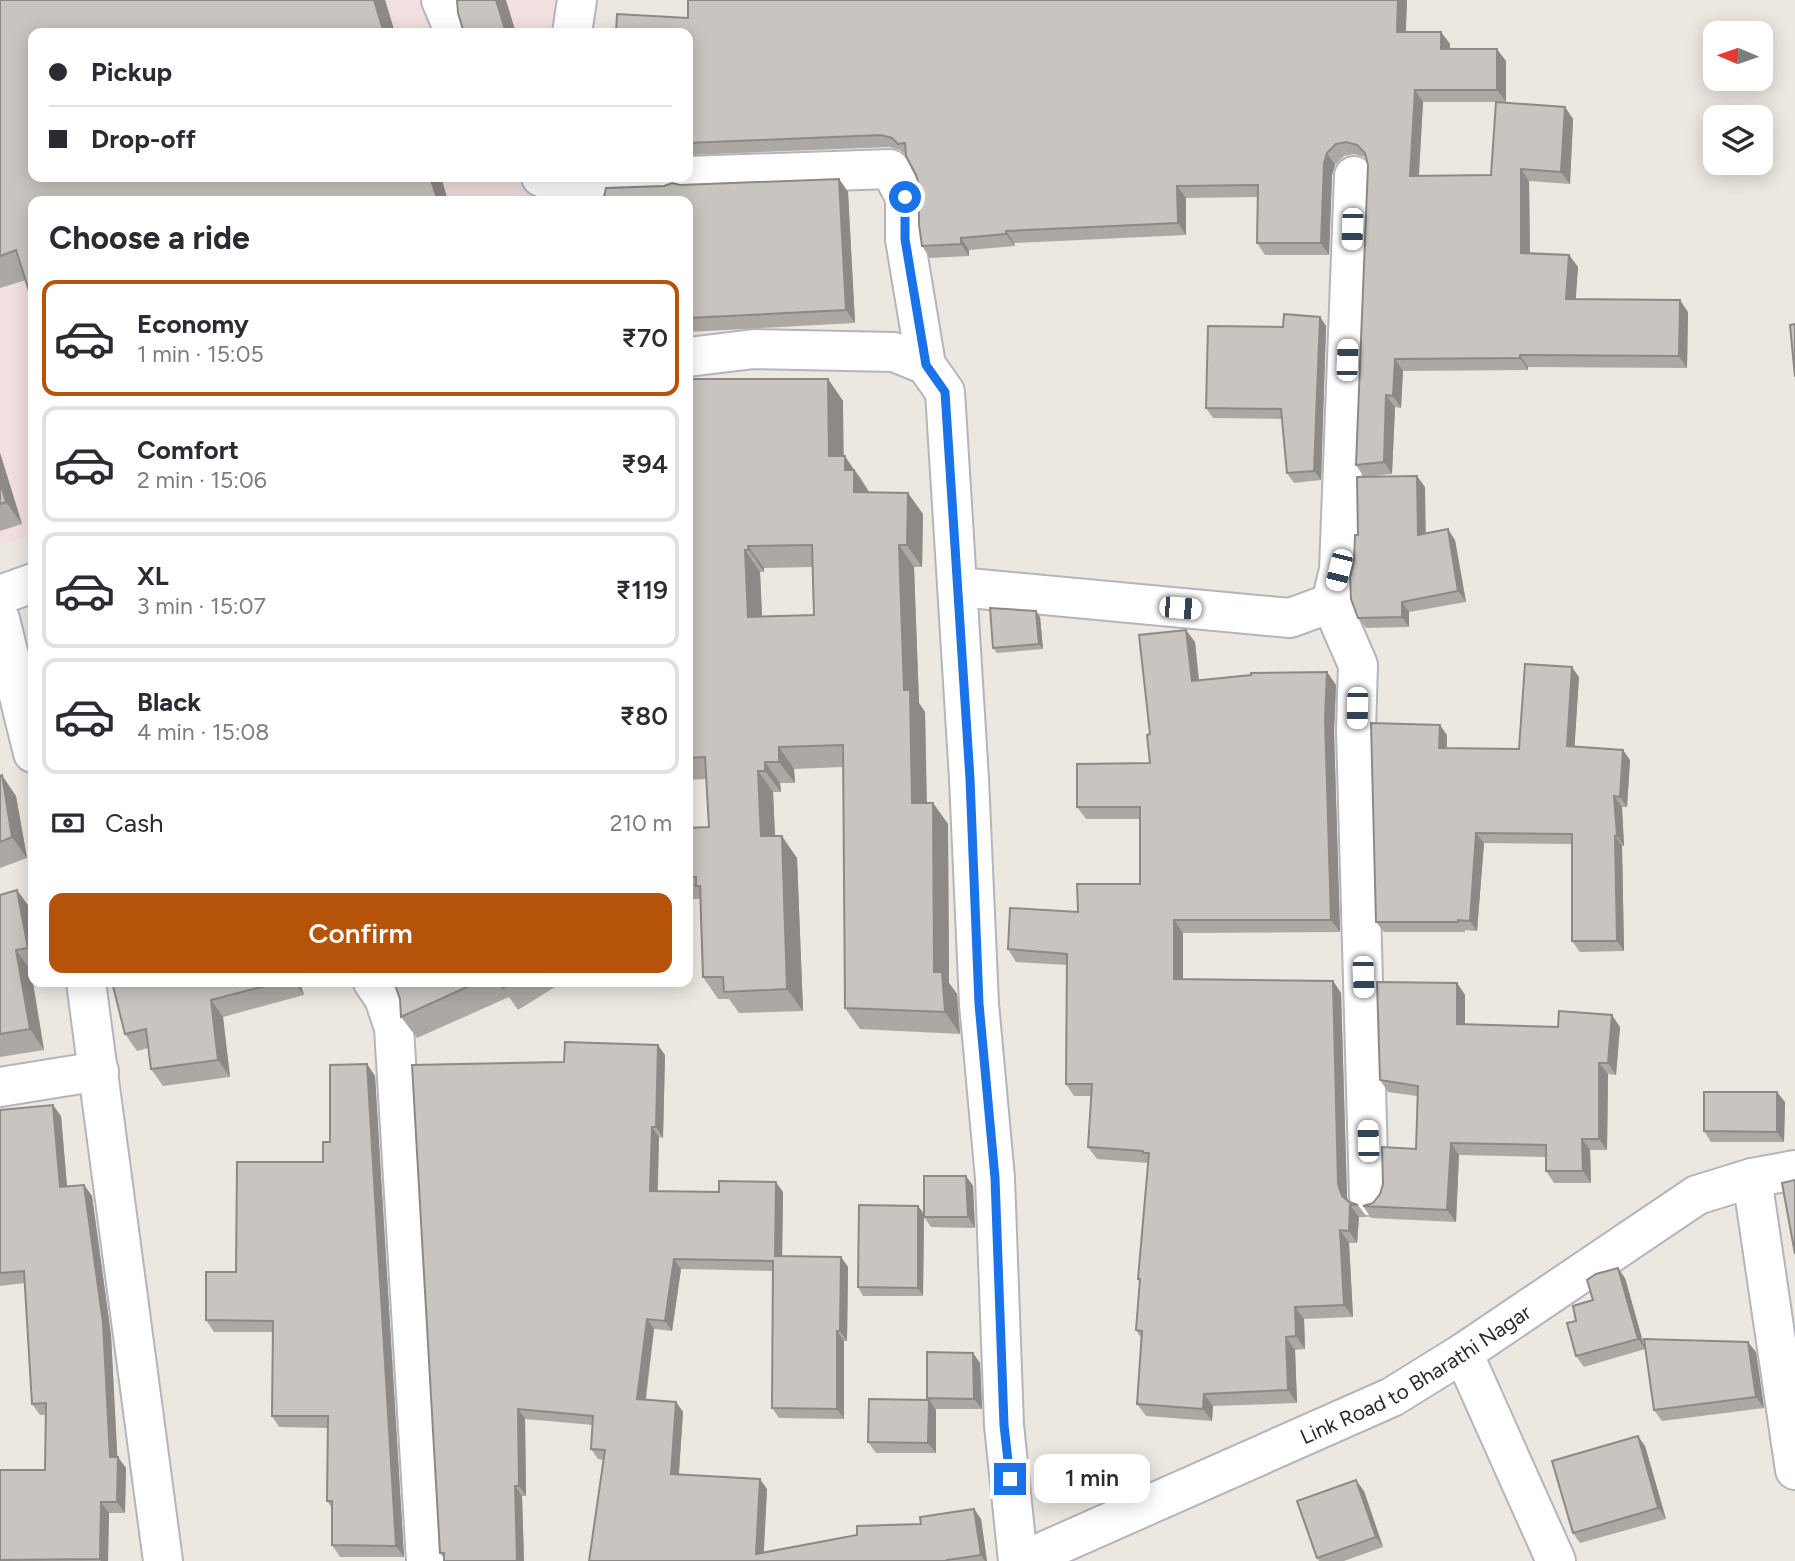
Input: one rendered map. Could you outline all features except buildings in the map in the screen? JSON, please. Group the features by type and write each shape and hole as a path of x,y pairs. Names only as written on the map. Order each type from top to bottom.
{"street":[{"path":"441,0 452,28"},
{"path":"573,28 577,0"},
{"path":"693,176 890,169 905,197 905,239 926,365 945,392 958,587 979,1004 995,1178 1004,1425 1020,1561"},
{"path":"1353,176 1339,570 1331,603 1358,664 1356,730 1369,1196"},
{"path":"549,184 584,182"},
{"path":"693,355 754,349 894,352 926,365"},
{"path":"0,595 28,585"},
{"path":"958,587 1290,618 1331,603"},
{"path":"0,620 28,733"},
{"path":"87,987 163,1561"},
{"path":"376,987 384,998 394,1028 426,1561"},
{"path":"0,1087 99,1071"},
{"name":"Link Road to Bharathi Nagar","path":"1020,1561 1392,1397 1697,1195 1752,1178 1795,1170"},
{"path":"1752,1178 1795,1470"},
{"path":"1462,1353 1556,1561"}],"shaded area":[{"path":"0,0 557,0 554,28 28,28 28,182 539,182 537,196 28,196 28,536 0,546"}],"route":[{"path":"905,197 905,239 926,365 945,392 970,779 979,1004 995,1178 1004,1425 1010,1479"}]}
